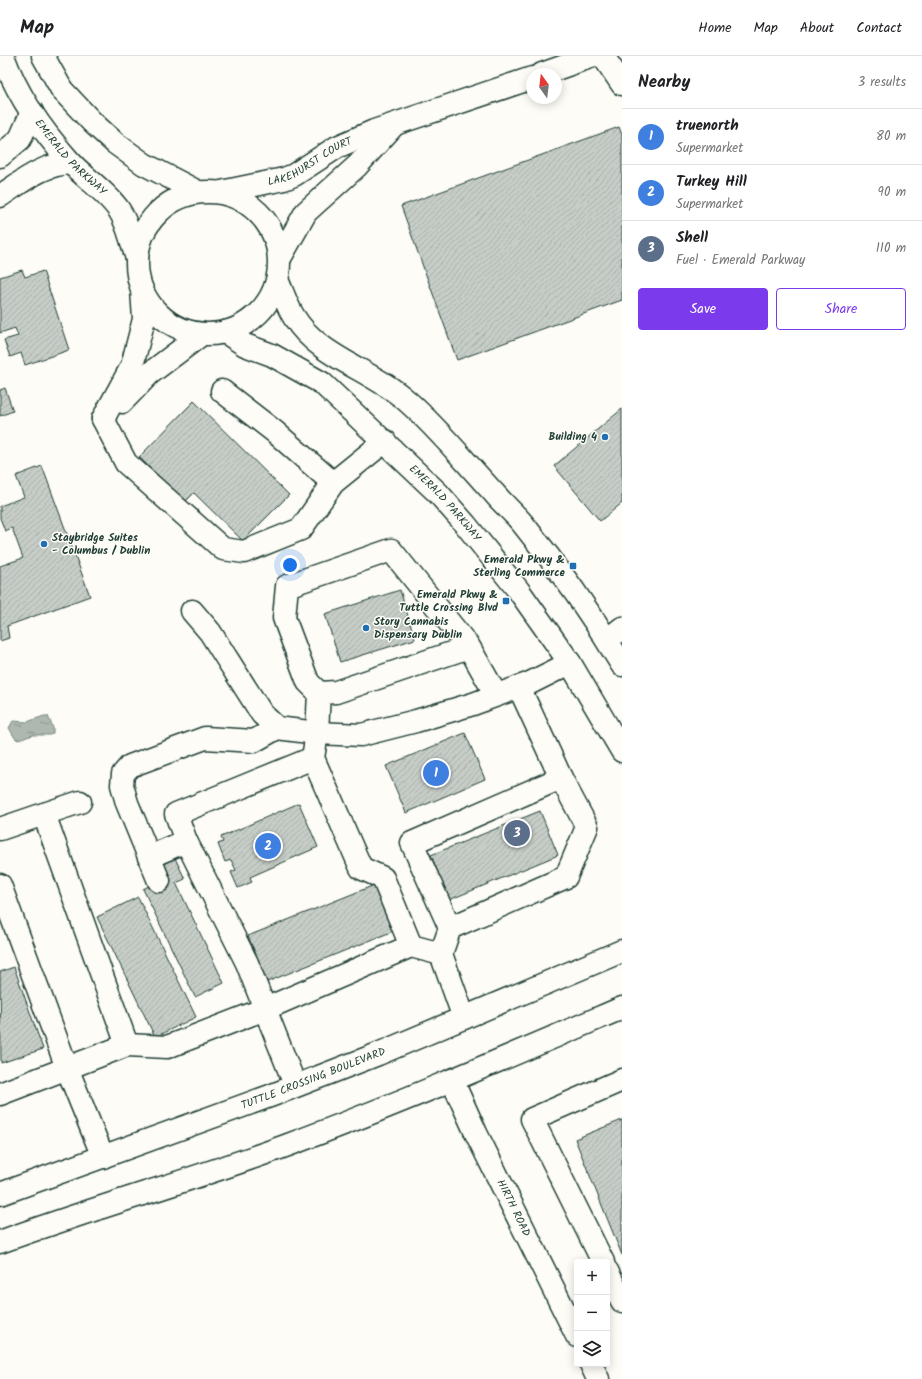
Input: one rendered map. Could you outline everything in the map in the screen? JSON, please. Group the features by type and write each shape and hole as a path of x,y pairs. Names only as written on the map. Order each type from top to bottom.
{"street":[{"name":"EMERALD PARKWAY","path":"3,56 20,93 32,112 71,163 119,210 125,221 137,258"},
{"path":"43,56 62,90 92,122 115,143 144,164 198,192"},
{"path":"559,68 592,56"},
{"path":"603,56 622,84"},
{"name":"LAKEHURST COURT","path":"222,192 284,179 337,147 396,124 526,80"},
{"path":"0,156 20,139 32,112"},
{"name":"LAKEHURST COURT","path":"280,258 306,212 357,166 396,124"},
{"path":"0,196 44,168 57,164 71,163"},
{"path":"198,192 222,192 244,200 262,215 275,235 280,258 278,282 270,299 258,314 243,326 225,332 202,334 183,330 166,320 152,307 142,290 137,274 137,258 142,234 156,214 175,199 198,192"},
{"path":"278,282 295,318 310,337 339,358 377,380 406,400 454,446 494,494 522,523 549,558 614,634 622,665"},
{"path":"103,419 132,366 144,319 142,290"},
{"name":"EMERALD PARKWAY","path":"225,332 245,345 272,355 322,383 385,441 438,493 519,591 570,663 622,751"},
{"path":"103,419 128,397 149,374 202,334"},
{"path":"222,391 275,432 333,483"},
{"path":"103,419 126,463 223,549 244,552 301,529 333,483 385,441"},
{"path":"411,946 383,878 361,868 313,758 317,733 319,693 308,682 284,618 287,586 391,550 469,647 496,695"},
{"path":"192,611 210,632 262,714 277,728 317,733 361,735 416,721 496,695 519,687 570,663"},
{"path":"319,693 336,692 469,647"},
{"path":"450,928 566,877 587,827 561,778 519,687"},
{"path":"159,881 127,803 122,785 123,774 130,766 205,738 254,741 277,728"},
{"path":"295,1085 247,963 186,841 176,814 313,758"},
{"path":"464,1018 441,954 450,928 412,843 561,778"},
{"path":"0,829 80,802"},
{"path":"44,814 127,1045"},
{"path":"149,857 186,841"},
{"path":"0,885 67,1068 103,1156"},
{"path":"0,1094 127,1045 167,1047 265,1009 411,946 441,954"},
{"name":"TUTTLE CROSSING BOULEVARD","path":"0,1194 270,1096 378,1054 622,951"},
{"path":"0,1242 73,1215 288,1145 452,1080 622,1008"},
{"name":"HIRTH ROAD","path":"452,1080 476,1134 574,1331"},
{"path":"602,1259 532,1119 622,1080"},
{"path":"610,1276 622,1301"},
{"path":"592,1367 598,1379"}],"water":[{"path":"48,716 53,728 53,733 50,735 33,735 18,740 9,728 13,721 27,722"}],"building":[{"path":"619,127 622,135 622,300 457,360 401,206"},
{"path":"22,270 25,277 43,271 69,350 25,365 21,353 10,357 4,340 18,336 15,328 0,333 0,277"},
{"path":"5,388 13,411 0,416 0,390"},
{"path":"194,401 289,495 243,541 194,493 185,502 139,457"},
{"name":"Building 4","path":"622,409 622,503 600,521 554,466"},
{"name":"Staybridge Suites - Columbus / Dublin","path":"42,466 90,596 7,626 9,638 0,641 0,566 23,558 12,528 5,531 0,518 0,506 24,497 16,476"},
{"path":"400,590 415,639 340,662 325,614"},
{"path":"465,733 485,779 406,813 386,766"},
{"path":"299,803 318,847 250,877 252,882 238,888 231,872 236,870 231,860 225,862 218,844 223,842 221,837"},
{"path":"540,811 558,855 449,900 431,855"},
{"path":"175,858 185,879 176,883 224,983 195,997 143,889 159,881 163,864"},
{"path":"377,884 396,930 267,982 248,936"},
{"path":"138,897 196,1017 155,1037 97,917"},
{"path":"14,967 43,1049 1,1063 0,972"},
{"path":"622,1120 622,1255 575,1139"}],"place":[{"name":"Building 4","path":"605,437"},
{"name":"Staybridge Suites - Columbus / Dublin","path":"44,544"},
{"name":"Emerald Pkwy & Sterling Commerce","path":"573,566"},
{"name":"Emerald Pkwy & Tuttle Crossing Blvd","path":"506,601"},
{"name":"Story Cannabis Dispensary Dublin","path":"366,628"},
{"name":"truenorth","path":"436,773"},
{"name":"Shell","path":"517,833"},
{"name":"Turkey Hill","path":"268,846"}]}
